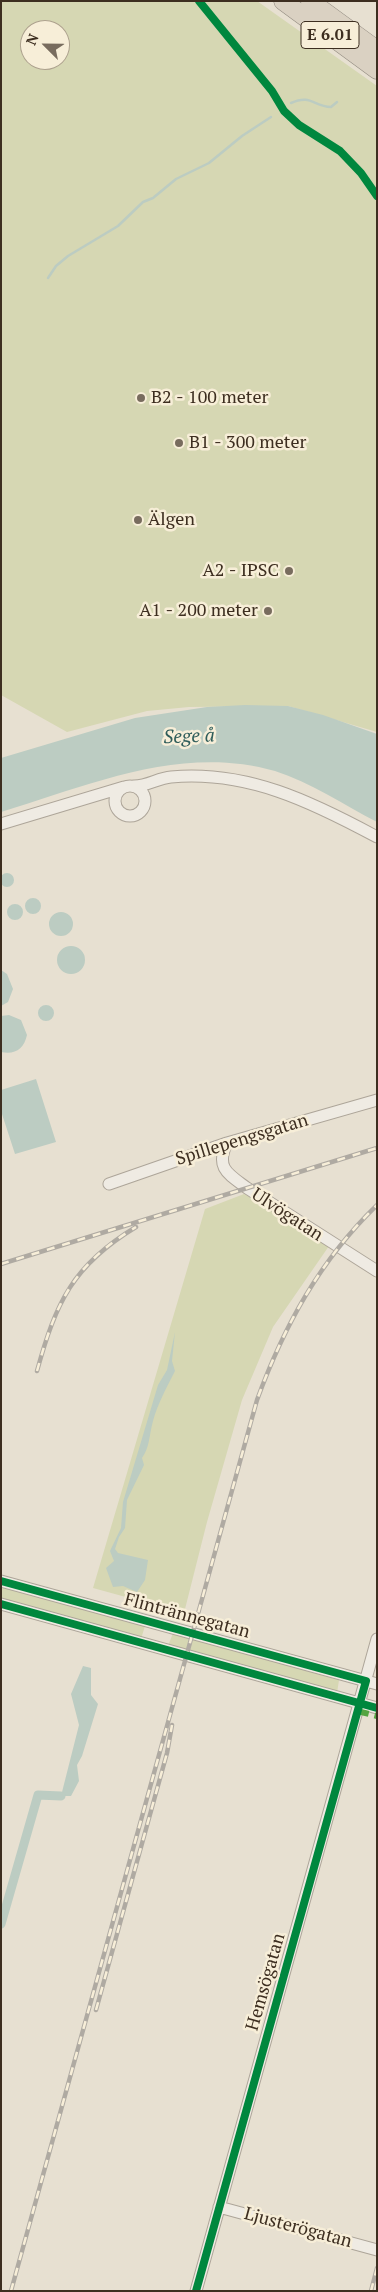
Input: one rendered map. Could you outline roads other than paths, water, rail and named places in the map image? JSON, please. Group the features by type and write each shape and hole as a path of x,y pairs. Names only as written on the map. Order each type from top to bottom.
{"highway":[{"name":"E 6.01","path":"283,1 377,70"},
{"name":"E 6.01","path":"310,1 377,50"}],"street":[{"path":"1,824 129,786 144,786 170,777 209,777 250,782 283,791 323,808 377,837"},
{"path":"87,797 116,806 124,814 134,816 142,810 160,780"},
{"path":"129,786 143,791 146,801"},
{"path":"116,806 117,794 129,786"},
{"name":"Spillepengsgatan","path":"109,1184 227,1143 377,1100"},
{"name":"Ulvögatan","path":"227,1143 222,1154 222,1165 227,1173 255,1194 377,1271"},
{"name":"Flintrännegatan","path":"1,1581 371,1682"},
{"path":"1,1604 377,1708"},
{"name":"Hemsögatan","path":"196,2291 359,1704 371,1682 377,1640"},
{"name":"Ljusterögatan","path":"220,2207 377,2250"}],"water":[{"name":"Sege å","path":"245,705 288,706 323,715 377,734 377,822 314,787 275,771 240,764 205,762 136,771 68,790 1,812 1,758 135,718 207,707"},
{"path":"4,873 10,873 14,880 10,887 4,887 0,883 0,877"},
{"path":"33,898 39,900 41,906 39,912 33,914 27,912 25,906 27,900"},
{"path":"15,904 21,906 23,912 21,918 15,920 9,918 7,912 9,906"},
{"path":"61,912 69,916 73,924 69,932 61,936 53,932 49,924 53,916"},
{"path":"71,946 81,950 85,960 81,970 71,974 61,970 57,960 61,950"},
{"path":"1,970 7,974 13,989 8,1002 1,1006"},
{"path":"43,1005 49,1005 54,1010 52,1019 43,1021 38,1016 38,1010"},
{"path":"9,1015 21,1020 27,1035 24,1044 18,1050 6,1053 1,1052 1,1016"},
{"path":"36,1079 56,1142 15,1154 1,1111 1,1090"},
{"path":"175,1332 172,1361 175,1371 155,1414 148,1445 142,1458 144,1465 127,1500 125,1528 119,1537 115,1549 118,1553 148,1560 145,1580 137,1592 123,1586 113,1587 106,1568 114,1561 110,1551 121,1528 123,1502 158,1385 167,1370"},
{"path":"83,1666 91,1668 91,1695 98,1704 82,1756 77,1765 79,1781 71,1796 61,1796 79,1725 71,1694"}],"waterway":[{"path":"291,103 308,100 331,107 337,102"},
{"path":"48,278 56,266 68,256 118,226 143,202 153,198 176,179 209,163 242,136 271,117"},
{"path":"1,1924 38,1795 61,1796"}],"railway":[{"path":"1,1264 377,1148"},
{"path":"11,2291 257,1400 279,1346 306,1295 338,1248 377,1205"},
{"path":"37,1371 52,1325 70,1287 97,1256 114,1241 136,1227"},
{"path":"96,2010 167,1753 172,1725"},
{"path":"371,2291 377,2268"}],"place":[{"name":"B2 - 100 meter","path":"141,398"},
{"name":"B1 - 300 meter","path":"179,443"},
{"name":"Älgen","path":"138,520"},
{"name":"A2 - IPSC","path":"289,571"},
{"name":"A1 - 200 meter","path":"268,611"}]}
